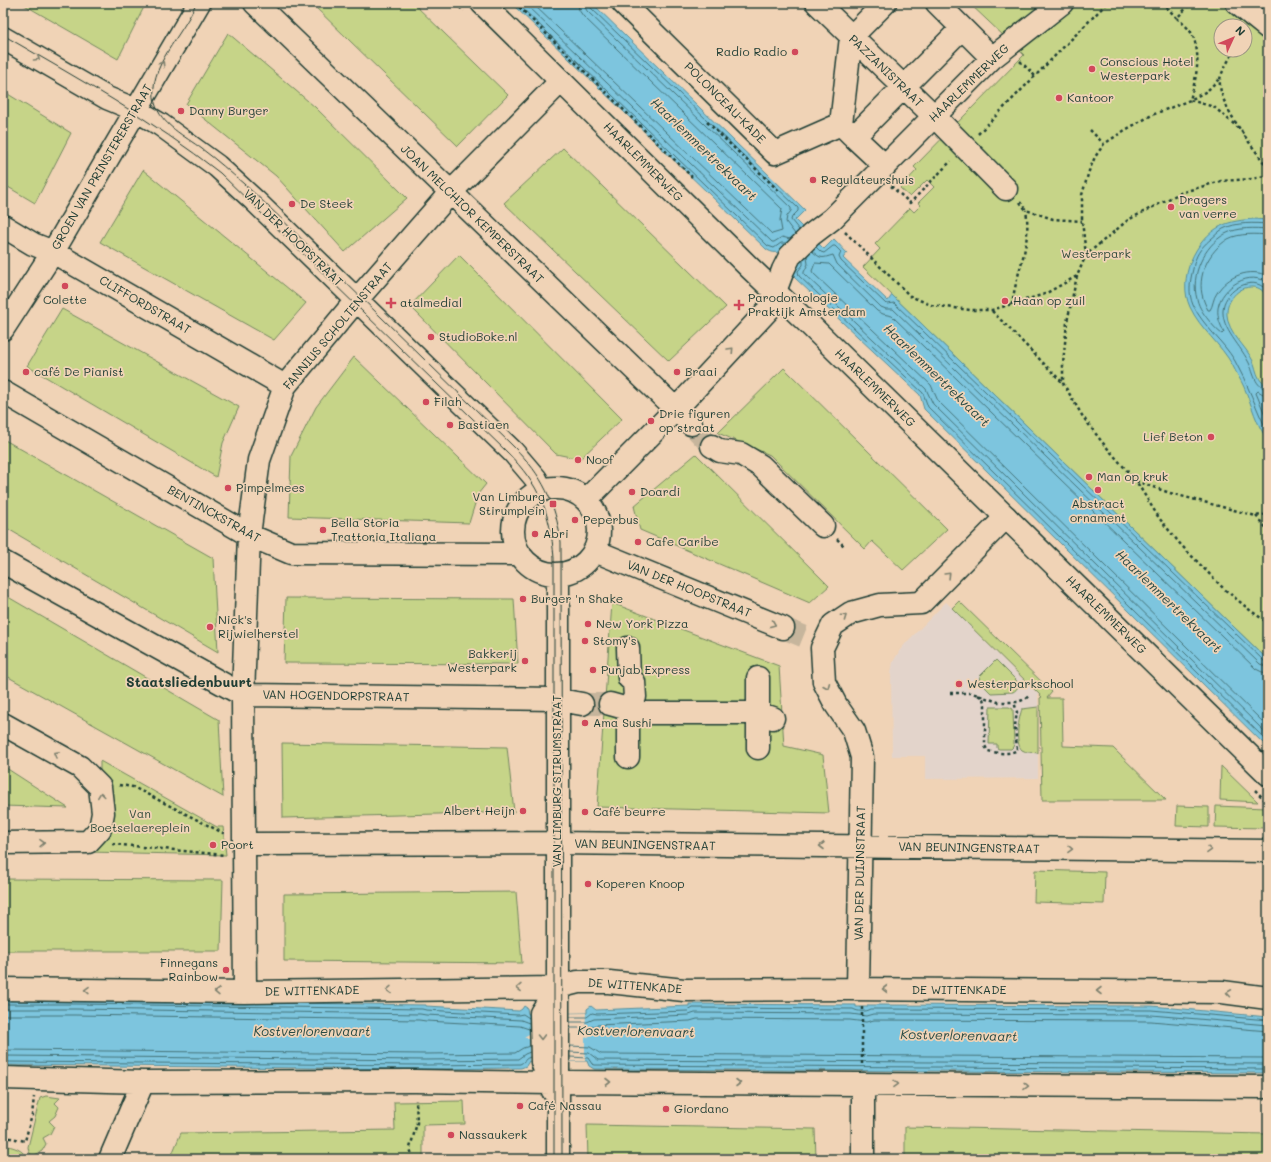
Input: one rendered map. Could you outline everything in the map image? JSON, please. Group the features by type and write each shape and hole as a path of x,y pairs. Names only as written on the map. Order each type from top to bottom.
{"street":[{"name":"GROEN VAN PRINSTERERSTRAAT","path":"3,328 53,252 160,67 199,3"},
{"name":"JOAN MELCHIOR KEMPERSTRAAT","path":"255,3 450,193 684,417"},
{"name":"HAARLEMMERWEG","path":"482,3 1268,774"},
{"name":"POLONCEAU-KADE","path":"623,3 775,153 847,131"},
{"name":"PAZZANISTRAAT","path":"817,3 903,88 934,116 1006,189"},
{"path":"881,170 847,131 852,37 885,3"},
{"path":"937,3 992,58"},
{"name":"HAARLEMMERWEG","path":"774,291 790,256 811,235 832,219 992,58 1062,3"},
{"path":"1237,3 1268,28"},
{"path":"847,131 903,88 962,28"},
{"name":"VAN DER HOOPSTRAAT","path":"3,38 107,98 136,110 161,125 217,166 358,300 513,452 536,480 541,490"},
{"name":"FANNIUS SCHOLTENSTRAAT","path":"246,992 243,695 249,535 258,460 285,386 450,193 561,80"},
{"name":"CLIFFORDSTRAAT","path":"3,226 33,244 53,252 285,386"},
{"path":"586,500 684,417 768,310 774,291"},
{"name":"BENTINCKSTRAAT","path":"3,392 249,535 291,553 520,554"},
{"path":"712,446 720,451 741,454 761,466 823,526"},
{"path":"564,488 576,492 586,500 595,511 599,524 599,538 595,551 589,559 572,571 558,574 536,570 527,563 520,554 514,540 513,525 518,510 527,498 541,490 564,488"},
{"name":"VAN DER DUIJNSTRAAT","path":"860,998 862,757 854,731 836,705 824,682 819,644 833,625 851,613 880,605 921,603 1006,517"},
{"name":"VAN DER HOOPSTRAAT","path":"595,551 783,628"},
{"name":"VAN HOGENDORPSTRAAT","path":"3,562 243,695 557,699 582,704"},
{"name":"VAN LIMBURG STIRUMSTRAAT","path":"558,574 558,987"},
{"path":"619,706 635,697 634,682 629,678 628,648"},
{"path":"758,678 765,715 758,748"},
{"path":"619,706 636,713 765,715"},
{"path":"619,706 628,757"},
{"path":"3,724 80,767 100,787 103,812 100,829 88,842 3,843"},
{"name":"VAN BEUNINGENSTRAAT","path":"245,844 557,843 1268,850"},
{"name":"DE WITTENKADE","path":"3,989 246,992 558,987 578,982 609,982 684,990 860,998 1222,992 1268,998"},
{"path":"558,987 566,998 557,1013 558,1076"},
{"path":"558,987 558,1159"},
{"path":"3,1078 143,1082 415,1081 558,1076 863,1084 1268,1087"},
{"path":"110,1159 143,1082"},
{"path":"863,1084 863,1159"}],"path":[{"path":"516,3 692,177"},
{"path":"881,170 910,203 1107,3"},
{"path":"1162,3 1191,33 1197,49 1198,63 1190,100"},
{"path":"1177,18 1191,3"},
{"path":"1086,255 1082,222 1082,194 1095,157 1104,144 1152,115 1190,100 1207,91 1220,78 1231,58"},
{"path":"1220,78 1219,90 1228,109 1268,168"},
{"path":"1190,100 1214,107 1242,131"},
{"path":"707,122 780,192"},
{"path":"1090,130 1104,144"},
{"path":"1063,383 1063,364 1068,322 1077,276 1086,255 1128,220 1180,193 1221,181 1252,179 1268,175"},
{"path":"1006,189 1026,210 1053,218 1082,222"},
{"path":"1012,305 1014,291 1022,267 1026,242 1028,222 1026,210"},
{"path":"832,219 910,296 931,305 970,310 992,310 1045,294 1077,276"},
{"path":"992,310 1063,383 1083,417 1136,481 1159,518 1181,545 1223,588 1268,623"},
{"path":"1136,481 1170,493 1256,516 1268,514"},
{"path":"1256,516 1268,530"},
{"path":"950,693 978,694 989,700 998,702 1014,702 1025,699 1029,696"},
{"path":"978,694 983,699 986,712 985,746 988,751 994,753 1013,753 1017,750 1015,726 1017,712 1014,702"},
{"path":"88,842 231,856 245,844 133,787 114,784 100,787"},
{"path":"860,998 862,1061"},
{"path":"3,1138 25,1141 32,1115 34,1096 33,1079"},
{"path":"413,1159 410,1148 417,1123 415,1081"}],"shaded area":[{"name":"Westerparkschool","path":"946,602 1038,694 1038,778 925,779 925,756 892,756 891,673 893,662 906,643"}],"green space":[{"path":"21,3 146,3 118,59"},
{"path":"311,3 413,3 508,95 458,146"},
{"name":"Westerpark","path":"969,3 1268,3 1268,660 863,267 880,249 875,244 910,208 914,212 921,205 918,203 934,187 927,180 910,197 900,188 917,170 914,167 1024,55"},
{"path":"228,33 315,107 407,198 345,252 276,176 186,104"},
{"path":"3,91 71,133 35,203 3,184"},
{"path":"563,148 726,307 669,361 504,203"},
{"path":"143,170 306,303 274,340 100,242"},
{"path":"459,255 622,419 580,459 556,454 410,306"},
{"path":"62,309 239,407 223,443 216,477 27,366"},
{"path":"354,357 486,484 478,494 469,523 289,517 291,456 316,407"},
{"path":"784,368 947,529 903,570 872,541 865,549 770,455 718,433"},
{"path":"3,439 213,558 218,652 3,526"},
{"path":"696,454 829,586 810,603 640,530 634,506"},
{"path":"3,594 219,720 223,797 3,674"},
{"path":"286,598 514,599 518,664 284,663"},
{"path":"959,601 1052,692 1047,698 1062,698 1063,746 1113,748 1166,800 1042,800 1040,698 1042,697 952,608"},
{"path":"612,603 779,666 784,746 823,755 829,813 597,807"},
{"path":"996,660 1016,680 1018,687 1013,692 991,693 979,681 980,676"},
{"path":"990,707 1009,707 1013,709 1014,744 1011,749 999,749 997,748 997,744 989,744"},
{"path":"1038,707 1038,753 1025,752 1022,750 1018,742 1018,730 1022,709"},
{"path":"282,743 507,747 514,812 283,818"},
{"name":"Van Boetselaereplein","path":"100,761 217,827 223,827 226,855 87,852 100,781"},
{"path":"3,766 68,808 3,806"},
{"path":"1221,766 1258,802 1220,800"},
{"path":"1177,806 1209,807 1209,827 1176,826"},
{"path":"1216,806 1266,808 1265,828 1215,827"},
{"path":"1035,870 1105,872 1104,904 1034,902"},
{"path":"3,879 223,880 221,951 3,951"},
{"path":"516,892 522,963 284,961 284,894"},
{"path":"46,1096 60,1098 55,1103 59,1107 55,1116 49,1121 54,1126 50,1134 43,1138 46,1144 42,1151 35,1155 37,1159 35,1159 29,1152 28,1147 40,1098"},
{"path":"464,1101 465,1124 423,1125 423,1159 170,1159 181,1133 395,1130 394,1102"},
{"path":"587,1125 815,1129 816,1159 588,1159"},
{"path":"905,1127 1268,1134 1268,1159 905,1159"},
{"path":"3,1145 17,1149 28,1159 3,1159"}],"water":[{"name":"Haarlemmertrekvaart","path":"511,3 592,3 805,210 795,220 824,249 834,239 847,253 843,258 888,301 892,295 1268,660 1268,748 924,409 920,395 795,278 793,272 800,262 784,246 779,250 779,252 772,252 766,249"},
{"path":"1241,220 1268,220 1268,297 1258,288 1248,287 1242,289 1234,295 1231,300 1227,310 1227,315 1230,328 1250,355 1259,378 1268,386 1268,440 1260,428 1244,387 1233,366 1194,315 1187,296 1186,284 1187,272 1191,261 1203,240 1221,226"},
{"name":"Kostverlorenvaart","path":"3,1000 426,1005 519,1011 524,1006 527,1008 528,1014 587,1013 587,1009 591,1006 596,1010 689,1006 689,1004 856,1005 856,1007 867,1007 867,1005 1152,1006 1268,1017 1268,1073 594,1069 589,1066 587,1061 529,1061 526,1066 521,1068 425,1069 3,1065"}],"pier":[{"path":"586,1013 585,1034 589,1034 590,1036 585,1038 585,1061 529,1061 529,1039 524,1037 529,1034 529,1014"}],"tunnel":[{"path":"691,424 712,446"},
{"path":"783,628 815,641"},
{"path":"582,704 610,704"}],"tram line":[{"path":"196,3 161,64 156,77 154,90 155,103 162,118 174,129 218,162 268,206 514,447 533,468 540,479 555,514 561,542 562,1159"},
{"path":"3,35 141,117 220,173 507,452 528,476 541,500 550,526 554,558 554,1159"}],"place":[{"name":"Radio Radio","path":"795,52"},
{"name":"Conscious Hotel Westerpark","path":"1092,69"},
{"name":"Kantoor","path":"1059,98"},
{"name":"Danny Burger","path":"181,111"},
{"name":"Regulateurshuis","path":"813,180"},
{"name":"De Steek","path":"292,204"},
{"name":"Dragers van verre","path":"1171,207"},
{"name":"Colette","path":"65,286"},
{"name":"Haan op zuil","path":"1005,301"},
{"name":"atalmedial","path":"391,303"},
{"name":"Parodontologie Praktijk Amsterdam","path":"739,305"},
{"name":"StudioBoke.nl","path":"431,337"},
{"name":"café De Pianist","path":"26,372"},
{"name":"Braai","path":"677,372"},
{"name":"Filah","path":"426,402"},
{"name":"Drie figuren op straat","path":"651,421"},
{"name":"Bastiaen","path":"450,425"},
{"name":"Lief Beton","path":"1211,437"},
{"name":"Noof","path":"578,460"},
{"name":"Man op kruk","path":"1089,477"},
{"name":"Pimpelmees","path":"228,488"},
{"name":"Abstract ornament","path":"1098,490"},
{"name":"Doardi","path":"632,492"},
{"name":"Van Limburg Stirumplein","path":"553,504"},
{"name":"Peperbus","path":"575,520"},
{"name":"Bella Storia Trattoria Italiana","path":"323,530"},
{"name":"Abri","path":"535,534"},
{"name":"Cafe Caribe","path":"638,542"},
{"name":"Burger 'n Shake","path":"523,599"},
{"name":"New York Pizza","path":"588,624"},
{"name":"Nick's Rijwielherstel","path":"210,627"},
{"name":"Stomy's","path":"585,641"},
{"name":"Bakkerij Westerpark","path":"525,661"},
{"name":"Punjab Express","path":"593,670"},
{"name":"Westerparkschool","path":"959,684"},
{"name":"Ama Sushi","path":"585,723"},
{"name":"Albert Heijn","path":"523,811"},
{"name":"Café beurre","path":"585,812"},
{"name":"Poort","path":"213,845"},
{"name":"Koperen Knoop","path":"588,884"},
{"name":"Finnegans Rainbow","path":"226,970"},
{"name":"Café Nassau","path":"520,1106"},
{"name":"Giordano","path":"666,1109"},
{"name":"Nassaukerk","path":"451,1135"}],"district":[{"name":"Staatsliedenbuurt","path":"189,682"}]}
